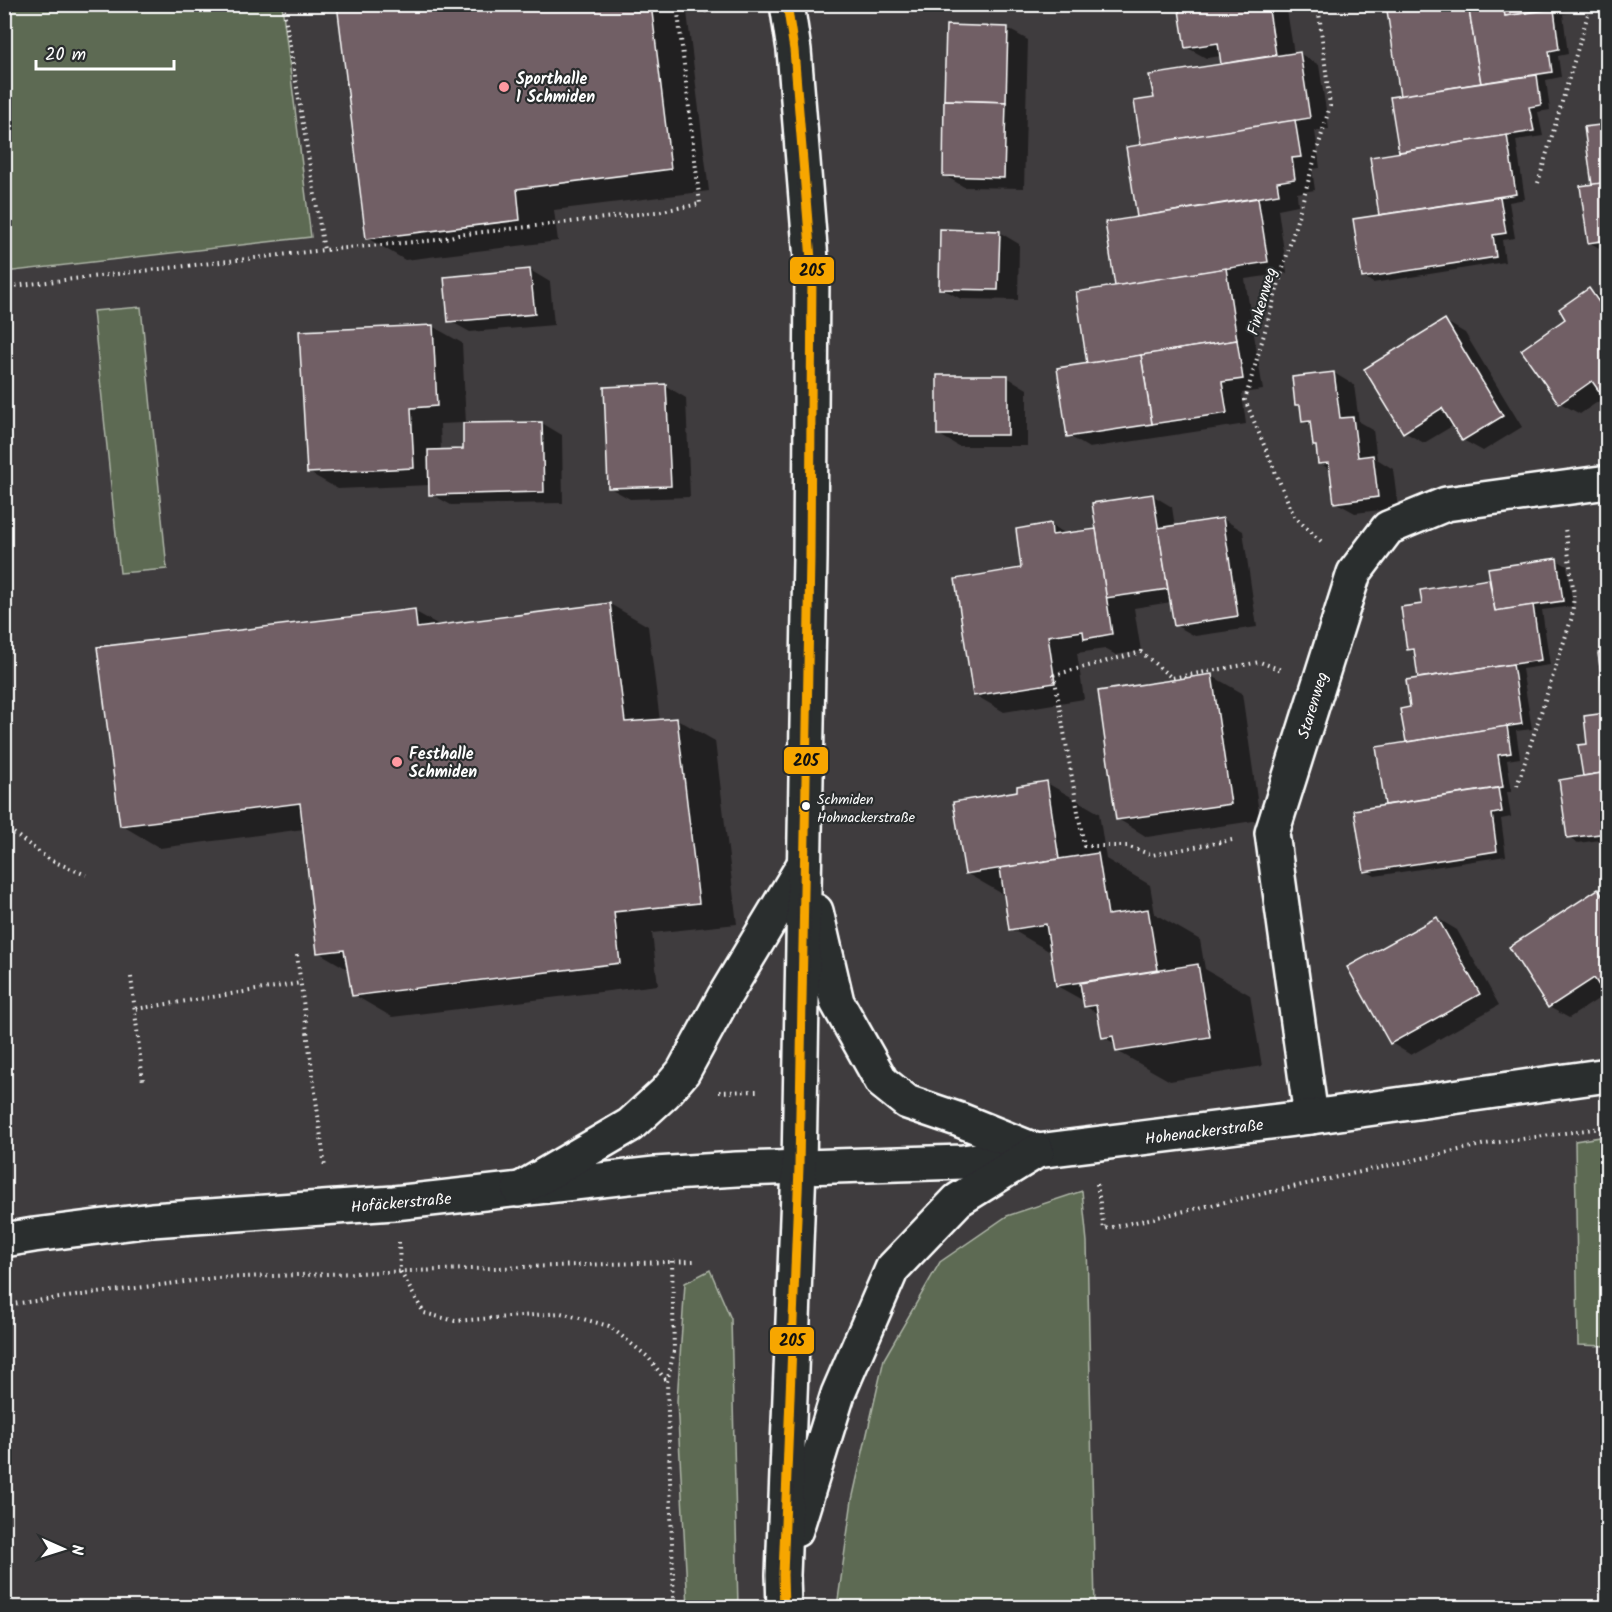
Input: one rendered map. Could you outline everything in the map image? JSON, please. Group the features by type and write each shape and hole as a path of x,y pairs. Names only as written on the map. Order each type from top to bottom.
{"street":[{"path":"784,1608 783,1575 799,1167 810,557 812,272 794,50 787,4"},
{"name":"Starenweg","path":"1311,1118 1272,833 1354,573 1388,528 1446,504 1608,482"},
{"path":"805,862 837,1002 882,1082 907,1102 960,1120 1037,1151"},
{"path":"519,1190 630,1125 665,1093 683,1072 724,997 805,862"},
{"name":"Hohenackerstraße","path":"799,1167 963,1162 1311,1118 1608,1075"},
{"path":"783,1575 838,1394 892,1269 958,1200 1037,1151"},
{"name":"Hofäckerstraße","path":"4,1240 152,1220 394,1203 656,1174 799,1167"}],"path":[{"path":"283,4 324,250"},
{"path":"4,287 324,250 437,240 656,212 700,204 677,4"},
{"path":"705,4 706,11 749,4"},
{"name":"Finkenweg","path":"1318,4 1330,106 1245,400 1294,516 1354,573"},
{"path":"1538,183 1588,14 1587,4"},
{"path":"1517,786 1572,616 1574,595 1559,489"},
{"path":"1272,833 1152,855 1127,846 1084,846 1054,675 1141,652 1172,678 1260,662 1319,684"},
{"path":"4,826 50,860 86,875"},
{"path":"297,955 322,1143"},
{"path":"131,977 143,1082"},
{"path":"136,1009 301,983"},
{"path":"1104,1229 1486,1144 1608,1127"},
{"path":"394,1203 400,1271 424,1313 455,1321 561,1313 609,1326 648,1357 667,1382"},
{"path":"4,1305 215,1278 695,1261"},
{"path":"672,1262 674,1351 667,1382 674,1608"}],"green space":[{"path":"4,5 282,5 311,237 5,272"},
{"path":"141,307 167,569 120,573 93,311"},
{"path":"1607,1136 1607,1346 1578,1345 1575,1141"},
{"path":"1082,1191 1087,1242 1095,1607 837,1607 852,1500 884,1359 940,1262 1007,1216"},
{"path":"710,1270 731,1319 738,1607 688,1607 677,1401 685,1283"}],"building":[{"name":"Sporthalle 1 Schmiden","path":"337,4 651,4 671,169 517,189 520,220 366,239"},
{"path":"1178,4 1268,4 1276,55 1221,64 1218,43 1185,48"},
{"path":"1386,4 1468,4 1481,83 1400,96"},
{"path":"1503,4 1505,16 1554,9 1559,49 1549,51 1552,72 1481,83 1469,10"},
{"path":"1503,4 1578,4 1505,16"},
{"path":"946,25 1008,27 1006,102 944,100"},
{"path":"1300,52 1310,118 1141,145 1134,101 1154,98 1149,75"},
{"path":"1537,75 1541,105 1529,107 1534,131 1399,152 1390,97"},
{"path":"944,100 1006,102 1004,178 943,176"},
{"path":"1295,120 1301,157 1292,158 1295,179 1277,182 1279,194 1137,217 1126,147"},
{"path":"1608,124 1608,182 1592,185 1584,127"},
{"path":"1507,135 1516,194 1379,215 1370,157"},
{"path":"1608,182 1608,240 1588,243 1580,186"},
{"path":"1500,197 1506,233 1493,235 1496,257 1362,278 1353,219"},
{"path":"1258,198 1268,262 1115,286 1105,222"},
{"path":"940,229 1000,231 998,290 939,289"},
{"path":"1226,268 1237,340 1087,364 1076,292"},
{"path":"530,269 535,314 448,322 444,277"},
{"path":"1589,288 1608,315 1608,404 1592,381 1559,404 1521,350 1565,319 1559,309"},
{"path":"1445,319 1503,416 1462,441 1442,408 1403,433 1364,369"},
{"path":"433,325 437,406 411,408 414,468 307,473 299,331"},
{"path":"1237,340 1243,379 1222,382 1227,413 1152,424 1141,355"},
{"path":"1141,355 1152,424 1067,437 1057,368"},
{"path":"1334,372 1340,418 1353,417 1358,457 1373,455 1378,497 1334,503 1329,463 1318,464 1310,421 1302,422 1300,405 1295,405 1292,377"},
{"path":"937,375 1008,375 1008,435 937,435"},
{"path":"666,384 671,486 608,488 604,387"},
{"path":"542,422 544,492 429,495 428,450 463,449 463,423"},
{"path":"1153,494 1168,589 1106,598 1092,503"},
{"path":"1223,518 1238,616 1174,626 1158,528"},
{"path":"1051,523 1052,535 1096,529 1112,634 1084,639 1083,631 1048,636 1055,683 973,696 955,579 1021,568 1016,529"},
{"path":"1557,558 1563,601 1495,611 1488,568"},
{"path":"1489,579 1495,611 1533,605 1541,660 1418,678 1414,649 1407,650 1401,607 1422,604 1420,590"},
{"name":"Festhalle Schmiden","path":"610,603 625,722 677,718 699,903 614,912 620,963 352,996 344,950 317,953 300,803 120,826 97,647 415,609 417,628"},
{"path":"1608,651 1608,713 1606,713 1598,653"},
{"path":"1513,664 1522,724 1406,742 1400,709 1410,707 1406,680"},
{"path":"1212,674 1231,804 1116,820 1098,691"},
{"path":"1608,713 1608,772 1583,776 1578,745 1587,744 1584,716"},
{"path":"1507,726 1511,753 1498,755 1503,787 1385,805 1376,747"},
{"path":"1608,772 1608,833 1567,838 1559,780"},
{"path":"1047,781 1059,859 965,874 953,802 1017,791 1017,786"},
{"path":"1498,788 1502,812 1492,814 1497,851 1364,872 1354,810"},
{"path":"1098,853 1108,915 1148,909 1158,970 1056,986 1046,924 1009,930 1000,868"},
{"path":"1598,889 1608,904 1608,999 1594,978 1548,1008 1509,947"},
{"path":"1437,917 1480,994 1390,1044 1347,967"},
{"path":"1198,964 1210,1037 1116,1052 1113,1036 1102,1038 1096,1005 1084,1007 1080,983"}],"transit line":[{"name":"205","path":"784,1608 783,1575 799,1167 810,557 812,272 794,50 787,4"}],"place":[{"name":"Sporthalle 1 Schmiden","path":"504,87"},
{"name":"Festhalle Schmiden","path":"397,762"},
{"name":"Schmiden Hohnackerstraße","path":"806,806"}]}
